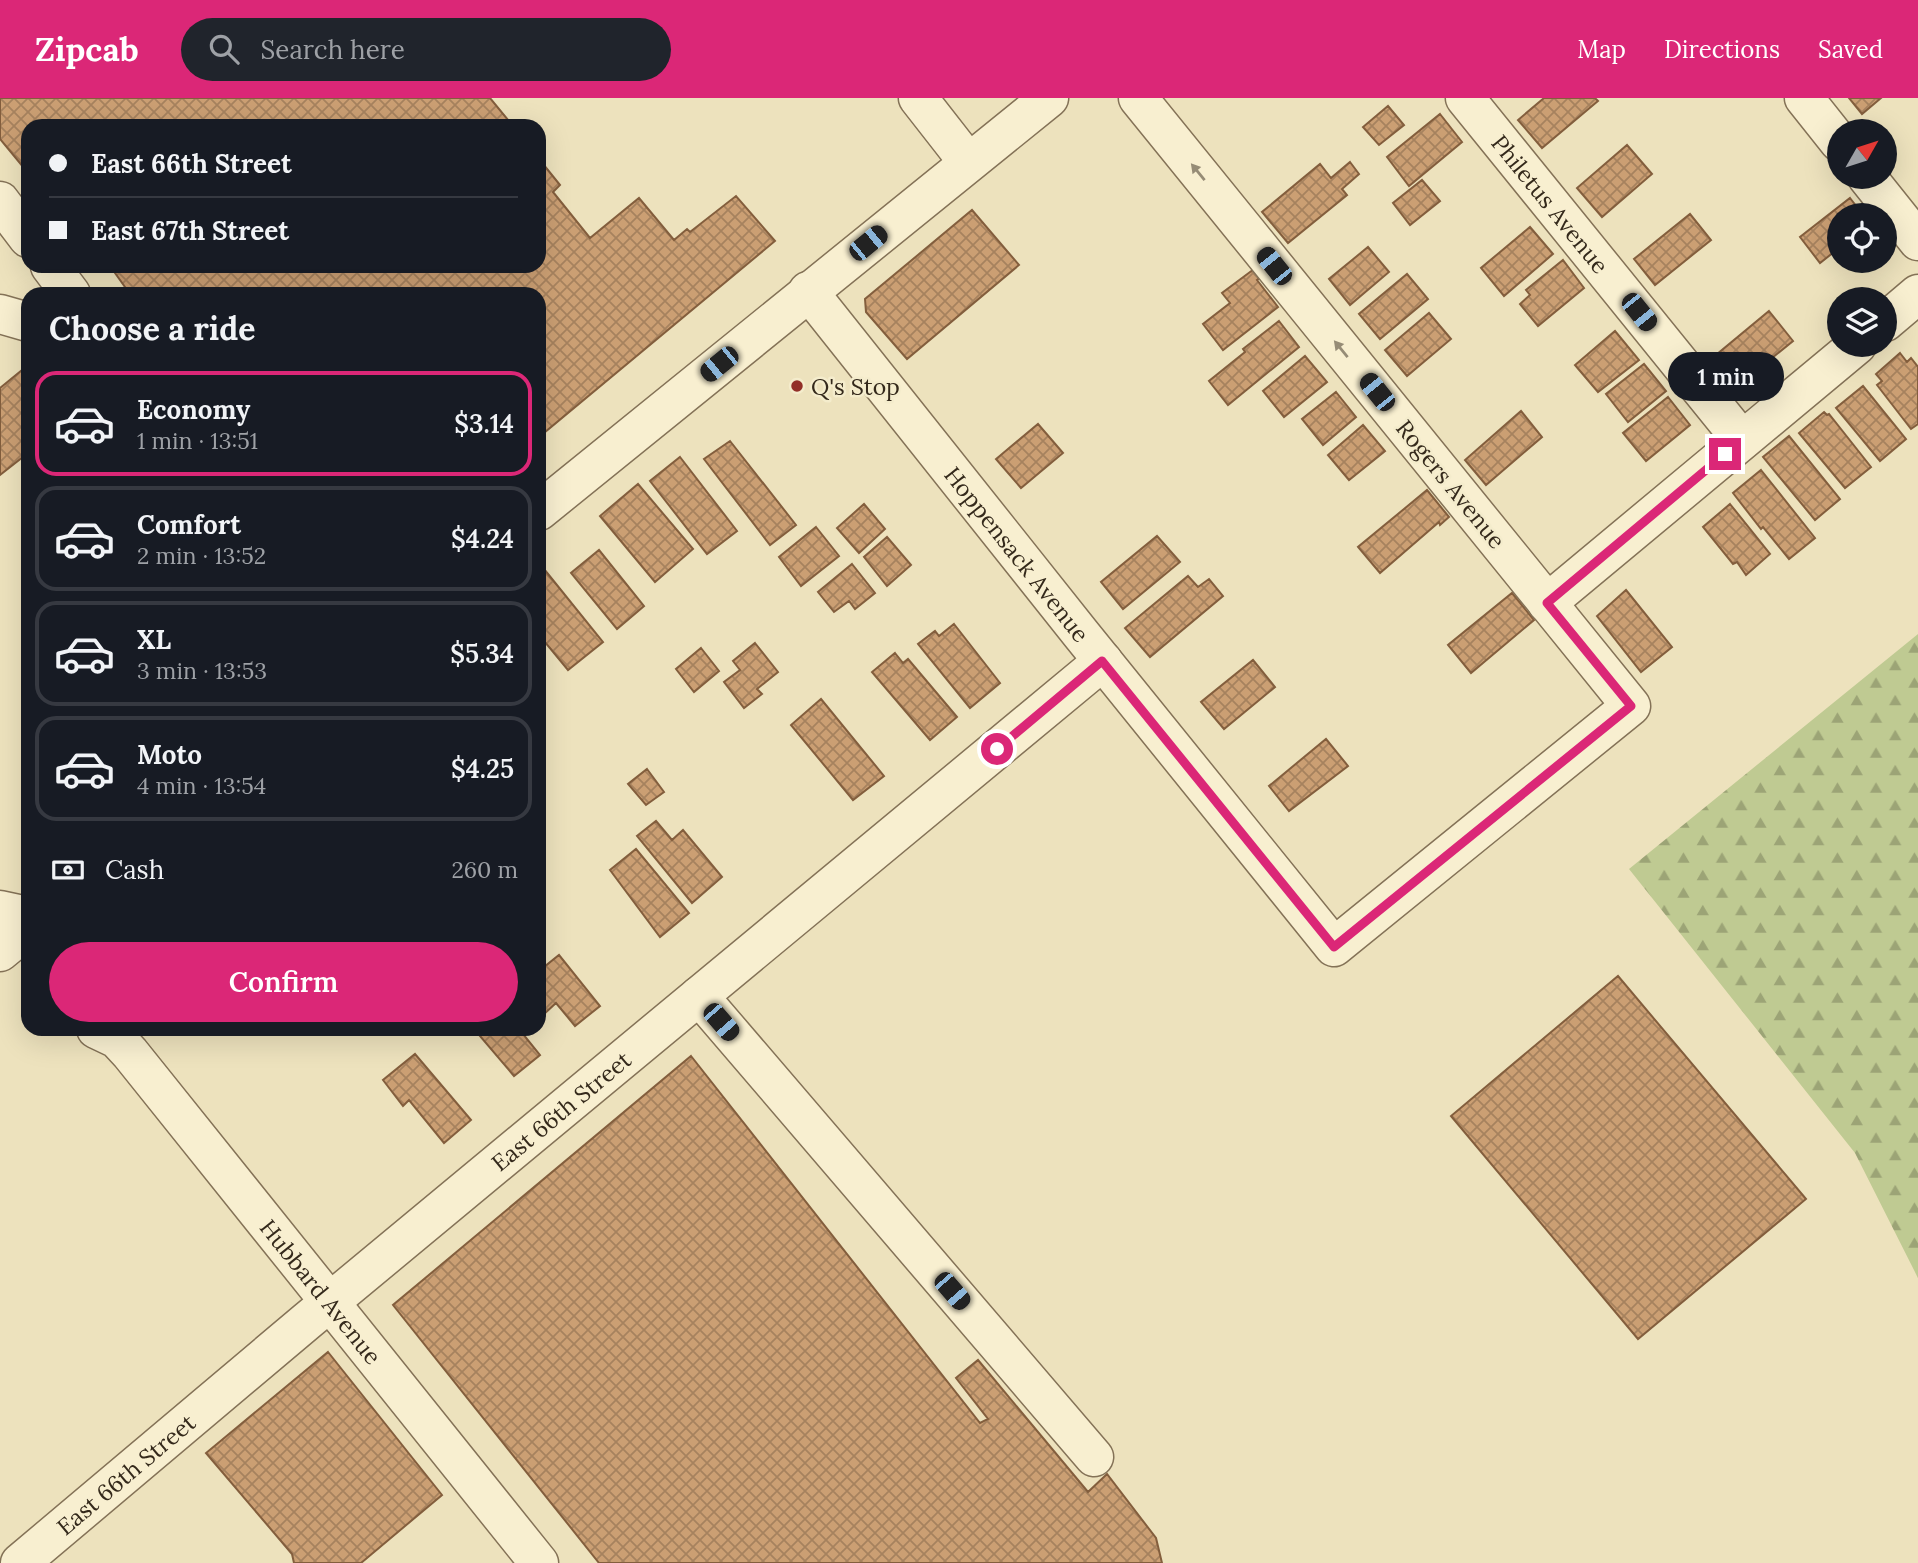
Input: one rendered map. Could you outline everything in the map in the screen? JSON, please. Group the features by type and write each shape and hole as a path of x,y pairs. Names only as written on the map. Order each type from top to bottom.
{"street":[{"path":"919,98 968,162"},
{"path":"546,505 1049,98"},
{"name":"Rogers Avenue","path":"1138,98 1631,706 1334,947"},
{"name":"Philetus Avenue","path":"1465,98 1742,440"},
{"path":"1804,98 1827,127"},
{"path":"1877,189 1918,241"},
{"path":"0,201 21,229"},
{"name":"Hoppensack Avenue","path":"808,291 1334,947"},
{"path":"1897,312 1918,294"},
{"path":"1547,603 1842,357"},
{"name":"East 66th Street","path":"20,1563 1102,661"},
{"path":"0,910 21,914"},
{"path":"0,952 21,935"},
{"path":"699,996 1094,1457"},
{"name":"Hubbard Avenue","path":"111,1036 130,1053 539,1563"}],"green space":[{"path":"1918,634 1918,1278 1855,1153 1629,869"}],"building":[{"path":"0,98 490,98 507,119 21,119 21,164 0,139"},
{"path":"1544,98 1595,98 1598,101 1542,148 1518,120"},
{"path":"1849,98 1881,98 1862,114"},
{"path":"1388,106 1404,125 1379,145 1363,127"},
{"path":"1440,114 1462,142 1409,186 1387,157"},
{"path":"1627,145 1652,174 1602,217 1577,188"},
{"path":"1350,162 1359,174 1342,189 1347,195 1288,243 1262,212 1320,164 1331,178"},
{"path":"546,168 560,185 553,192 590,238 639,198 674,240 687,229 690,232 736,196 775,241 546,431 546,287 125,287 115,273 546,273"},
{"path":"1422,180 1440,201 1410,225 1393,203"},
{"path":"972,210 1019,265 907,359 866,312 865,299"},
{"path":"1690,214 1711,240 1655,285 1634,259"},
{"path":"1827,216 1827,257 1820,263 1800,237"},
{"path":"1530,227 1553,254 1504,296 1481,268"},
{"path":"1368,247 1389,272 1350,305 1329,279"},
{"path":"1563,260 1584,288 1538,326 1520,304 1530,295 1526,290"},
{"path":"1254,269 1261,277 1257,280 1278,307 1223,350 1203,324 1230,303 1222,293"},
{"path":"1407,274 1428,299 1380,339 1359,314"},
{"path":"1769,311 1793,341 1734,389 1710,360"},
{"path":"1429,313 1451,339 1407,376 1385,350"},
{"path":"1279,321 1299,347 1228,405 1209,381 1245,352 1243,349"},
{"path":"1615,331 1639,360 1598,392 1575,365"},
{"path":"1900,353 1907,362 1911,358 1918,367 1918,424 1911,429 1877,385 1882,381 1876,374"},
{"path":"1305,356 1327,382 1284,417 1263,391"},
{"path":"1644,364 1666,391 1628,422 1606,394"},
{"path":"21,371 21,458 0,475 0,388"},
{"path":"1863,386 1906,439 1880,461 1836,408"},
{"path":"1336,392 1356,417 1323,445 1302,419"},
{"path":"1668,397 1690,425 1646,461 1623,433"},
{"path":"1521,411 1542,437 1486,485 1465,460"},
{"path":"1824,412 1829,414 1871,467 1845,488 1799,433"},
{"path":"1038,424 1063,453 1021,488 996,459"},
{"path":"1363,425 1385,451 1349,480 1328,455"},
{"path":"1789,436 1840,499 1815,520 1763,457"},
{"path":"730,441 796,525 770,545 704,459"},
{"path":"680,457 737,531 707,554 650,481"},
{"path":"1761,470 1815,538 1789,559 1733,493"},
{"path":"638,484 693,549 655,582 600,516"},
{"path":"1427,490 1449,517 1440,525 1439,522 1380,573 1358,547"},
{"path":"864,504 885,529 859,553 837,528"},
{"path":"1730,504 1770,554 1746,575 1737,562 1733,564 1703,527"},
{"path":"816,527 839,556 801,586 779,557"},
{"path":"1157,536 1180,562 1123,609 1101,582"},
{"path":"887,537 911,565 887,586 864,557"},
{"path":"599,550 644,606 617,629 571,573"},
{"path":"852,564 875,593 855,609 849,601 834,612 818,592"},
{"path":"546,571 603,642 568,670 546,643"},
{"path":"1188,576 1198,587 1209,579 1223,596 1150,657 1125,628"},
{"path":"1626,590 1672,647 1641,672 1597,616"},
{"path":"1512,593 1534,620 1471,673 1448,645"},
{"path":"954,624 1000,683 970,708 918,644 935,631 939,636"},
{"path":"755,643 778,672 757,689 762,694 744,708 724,682 740,670 733,661"},
{"path":"701,648 719,671 694,692 676,669"},
{"path":"895,653 903,663 908,659 957,717 930,740 872,672"},
{"path":"1253,660 1275,687 1224,729 1201,702"},
{"path":"821,699 884,776 853,800 791,725"},
{"path":"1326,739 1348,766 1289,811 1269,786"},
{"path":"647,769 664,792 646,805 628,784"},
{"path":"656,821 672,840 683,830 722,877 692,903 637,836"},
{"path":"636,849 689,913 660,937 610,870"},
{"path":"559,955 600,1006 575,1026 556,1003 546,1012 546,965"},
{"path":"1618,976 1806,1199 1638,1339 1451,1116"},
{"path":"480,1036 525,1036 540,1055 514,1076"},
{"path":"415,1054 471,1120 444,1143 409,1100 403,1106 383,1080"},
{"path":"691,1056 980,1423 988,1419 956,1378 978,1360 1088,1492 1107,1474 1156,1538 1162,1563 599,1563 393,1305"},
{"path":"328,1352 442,1495 361,1563 294,1563 292,1554 206,1453"}],"place":[{"name":"Q's Stop","path":"797,386"}],"route":[{"path":"997,749 1102,661 1334,947 1631,706 1547,603 1725,454"}]}
